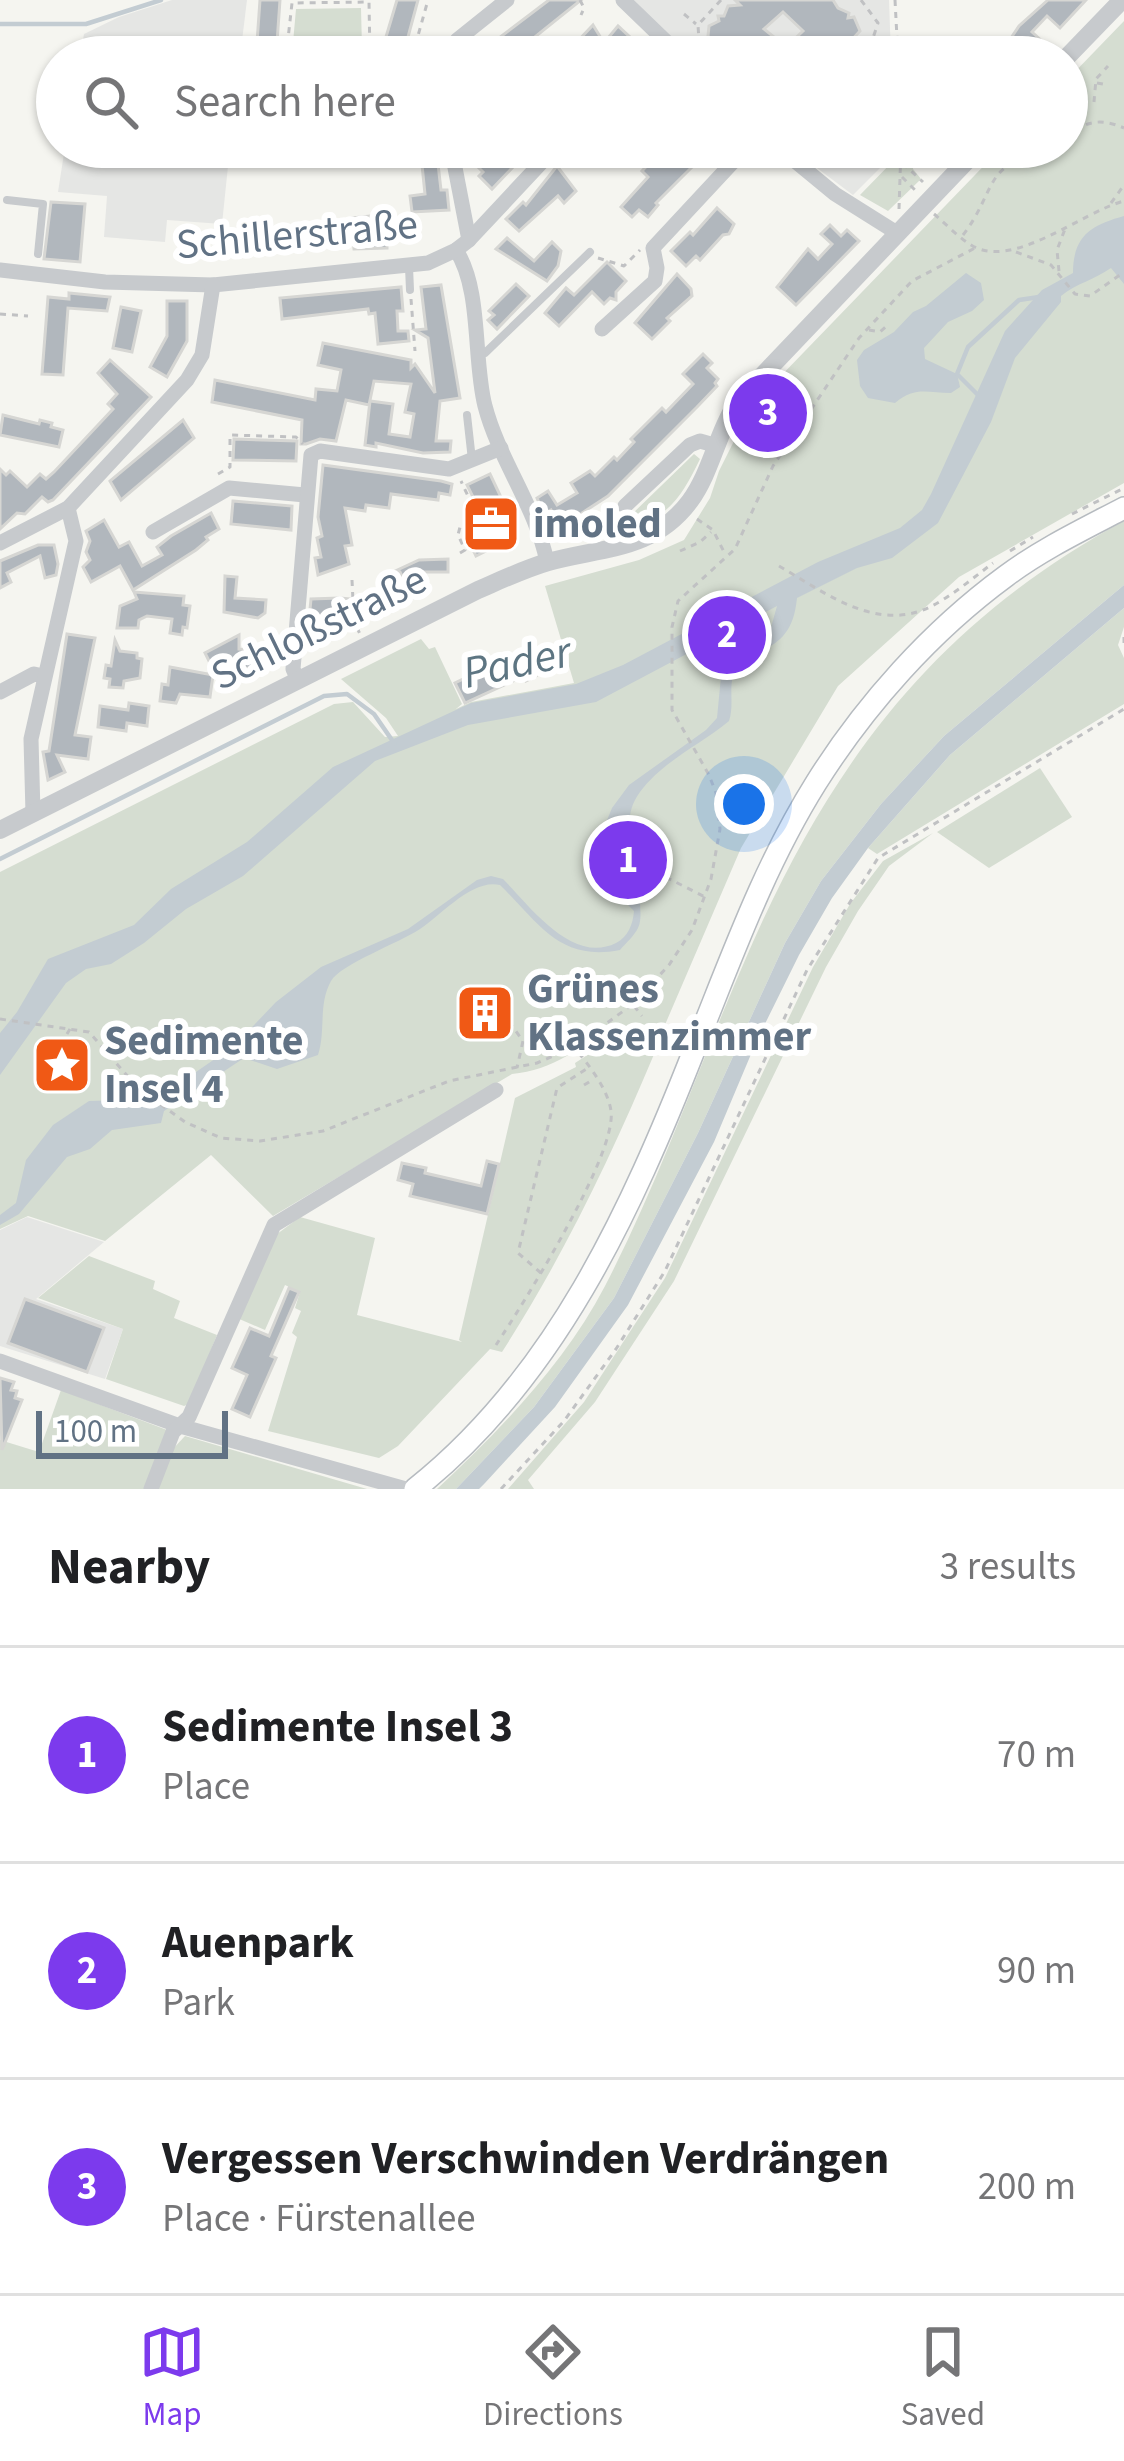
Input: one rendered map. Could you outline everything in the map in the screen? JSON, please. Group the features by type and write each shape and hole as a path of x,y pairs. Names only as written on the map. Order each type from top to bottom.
{"main road":[{"path":"411,1489 483,1425 556,1334 604,1255 658,1140 766,878 815,784 843,743 873,703 961,612 1007,575 1124,508"}],"street":[{"path":"462,36 507,0"},
{"path":"623,0 659,36"},
{"path":"1087,36 1122,0"},
{"path":"454,168 484,405 543,547"},
{"name":"Schillerstraße","path":"0,270 105,282 213,285 409,266 463,245 536,168"},
{"path":"602,329 655,280 653,248 727,168"},
{"path":"803,168 835,194 897,225"},
{"path":"681,512 698,489 739,400 897,225 960,168"},
{"path":"0,544 68,508 195,368 209,326 213,285"},
{"path":"625,506 690,445 700,441 714,446"},
{"path":"297,678 293,669 311,455 320,452 455,469 501,448"},
{"path":"153,532 225,489 305,495"},
{"path":"33,813 32,739 76,541 68,508"},
{"name":"Schloßstraße","path":"0,830 466,596 543,547 601,552 648,539 681,512"},
{"path":"0,692 34,674 43,676"},
{"path":"151,1489 173,1432 189,1417 274,1225 496,1090"},
{"path":"0,1361 180,1426 411,1489"}],"lane":[{"path":"7,200 43,204 38,254"},
{"path":"479,354 590,252"},
{"path":"409,266 410,290"},
{"path":"467,415 473,462"}],"path":[{"path":"418,36 428,0"},
{"path":"580,0 584,8 580,15"},
{"path":"707,0 715,7"},
{"path":"699,36 698,25 721,0"},
{"path":"861,0 878,23 874,36"},
{"path":"895,0 897,36"},
{"path":"288,36 292,3 370,1 370,36"},
{"path":"684,14 698,25"},
{"path":"1094,102 1095,82 1108,66"},
{"path":"1095,82 1108,85"},
{"path":"1088,124 1096,121 1124,128"},
{"path":"897,225 901,168"},
{"path":"904,168 974,248"},
{"path":"962,237 977,217 995,176 1005,168"},
{"path":"901,176 929,200"},
{"path":"1109,205 1124,185"},
{"path":"1015,251 1124,201"},
{"path":"1063,278 1057,250 1066,227"},
{"path":"590,252 624,266 644,247 653,248"},
{"path":"2,1020 49,1024 94,1036 122,1071 160,1105 220,1138 277,1140 323,1131 449,1081 517,1069 574,1047 633,1004 682,948 705,897 718,845 720,812 709,775 672,710 674,611 689,587 735,549 772,466 826,382 912,281 974,248 1015,251 1051,266 1071,290 1090,296 1124,272"},
{"path":"410,290 415,351"},
{"path":"0,314 28,316"},
{"path":"867,329 880,332 890,324"},
{"path":"218,474 230,466 230,435 296,436 311,455"},
{"path":"455,469 474,509 470,523 460,527 458,535 465,550 460,553"},
{"path":"601,552 603,527 616,507 625,506"},
{"path":"681,512 712,530 725,554"},
{"path":"680,551 712,530"},
{"path":"779,566 847,606 890,616 931,607"},
{"path":"352,580 354,621 360,636"},
{"path":"1124,637 1124,647"},
{"path":"501,1489 564,1421 665,1271 807,970 878,858 1124,709"},
{"path":"633,865 640,864 705,897"},
{"path":"633,1004 642,1016"},
{"path":"502,1012 524,1041 560,1054"},
{"path":"42,1075 70,1028"},
{"path":"517,1069 524,1041"},
{"path":"496,1345 543,1274 608,1141 611,1105 574,1047"},
{"path":"515,1264 556,1088 589,1067"},
{"path":"584,1085 595,1078"},
{"path":"518,1253 543,1274"}],"shaded area":[{"path":"172,0 247,0 243,36 84,36 119,17"},
{"path":"632,0 889,0 890,36 669,36"},
{"path":"361,8 362,36 294,36 296,9"},
{"path":"1124,21 1124,483 959,577 838,686 741,848 655,1048 626,1043 613,1024 554,1063 512,1074 273,1216 211,1155 105,1241 28,1216 0,1229 0,872 334,704 353,702 385,737 398,736 386,718 341,679 421,639 429,649 435,647 462,704 456,709 471,702 574,683 545,586 639,560 684,540 710,498 751,407 982,168 1088,168 1088,58"},
{"path":"62,168 228,168 222,224 167,220 165,242 104,237 107,196 58,192"},
{"path":"817,168 880,168 853,195"},
{"path":"886,168 913,168 921,179 888,211 860,195"},
{"path":"1124,216 1124,284 1111,268 1061,296 1015,358 991,422 938,523 892,558 857,568 797,598 784,635 736,668 729,721 671,762 640,792 630,830 640,885 640,921 620,950 599,952 566,945 500,885 479,887 420,929 337,974 325,999 318,1055 277,1069 244,1058 164,1111 161,1123 112,1130 90,1149 67,1157 19,1214 0,1225 0,1215 16,1203 26,1160 53,1125 89,1101 127,1100 140,1093 159,1106 321,967 408,929 477,880 503,879 553,929 583,946 600,948 624,937 634,911 605,882 599,864 601,835 612,808 629,785 717,718 722,666 729,655 770,631 777,606 596,702 468,725 375,761 243,876 186,909 111,964 86,969 66,983 0,1075 0,1033 48,959 134,925 171,889 247,842 333,767 471,703 576,684 623,665 818,562 900,528 922,510 931,494 1005,331 1042,290 1073,273 1076,249 1086,234"},
{"path":"966,273 981,283 984,300 948,322 924,348 925,359 957,374 960,387 951,393 915,392 895,403 868,398 860,386 857,360 864,350 894,332"},
{"path":"694,454 700,459 669,507 647,520 616,522 623,515 629,517"},
{"path":"1124,521 1124,585 944,736 881,804 821,881 785,943 698,1133 614,1298 534,1407 456,1489 437,1489 530,1394 589,1314 644,1204 782,882 856,757 898,702 999,604"},
{"path":"1124,585 1124,608 950,755 868,848 799,955 714,1142 628,1305 555,1407 485,1483 479,1489 456,1489 534,1407 614,1298 698,1133 785,943 821,881 881,804 944,736"},
{"path":"1124,608 1118,645 1124,658 1124,704 877,854 868,848 950,755"},
{"path":"1040,768 1072,817 989,868 937,832"},
{"path":"933,833 889,866 858,911 826,967 674,1281 595,1402 528,1480 534,1489 508,1489 584,1402 665,1278 813,967 850,904 883,861"},
{"path":"617,1036 626,1047 655,1052 585,1206 502,1352 490,1349 398,1446 379,1458 268,1431 297,1337 292,1333 301,1311 295,1308 300,1292 285,1285 265,1330 237,1318 273,1237 300,1217 375,1238 357,1315 462,1342 515,1098 576,1067 575,1063"},
{"path":"27,1217 104,1242 36,1299 123,1329 105,1379 0,1346 0,1230"},
{"path":"89,1256 155,1281 153,1289 180,1301 174,1318 217,1335 189,1404 106,1379 123,1329 38,1298"},
{"path":"61,1390 167,1430 145,1489 0,1489 0,1440 39,1452"},
{"path":"185,1436 367,1489 157,1489 172,1450"}],"building":[{"path":"260,0 280,0 277,36 257,36"},
{"path":"397,0 418,0 408,36 386,36"},
{"path":"549,0 581,0 536,36 502,36"},
{"path":"735,0 833,0 849,13 848,18 854,17 860,31 855,36 798,36 803,31 783,12 764,29 773,36 708,36 709,26 724,16 728,6 740,5"},
{"path":"1048,0 1086,0 1060,28 1047,16 1032,32 1036,36 1012,36"},
{"path":"593,25 600,36 583,36"},
{"path":"618,26 629,36 610,36"},
{"path":"422,168 438,168 449,210 412,212 410,196 425,194"},
{"path":"479,168 512,168 492,189 479,176 483,172"},
{"path":"555,168 576,191 564,203 558,196 519,231 506,219 523,202 526,205"},
{"path":"691,168 648,217 639,210 632,217 621,207 648,177 642,171"},
{"path":"51,202 85,204 80,262 44,259"},
{"path":"717,208 734,224 729,234 686,266 671,251"},
{"path":"390,214 392,243 387,248 354,249 351,218"},
{"path":"830,225 841,236 847,230 859,241 796,305 777,287 808,249 818,259 832,244 821,234"},
{"path":"507,238 534,261 552,242 561,251 558,266 547,281 496,249"},
{"path":"607,262 626,281 616,292 616,300 610,298 604,304 592,292 559,326 545,313 566,288 574,295"},
{"path":"677,274 692,296 652,339 635,323"},
{"path":"516,284 529,296 497,329 488,320 494,315 489,311"},
{"path":"441,285 460,398 440,401 436,441 451,441 450,452 365,445 370,401 393,404 389,434 410,437 414,414 405,412 411,384 374,381 369,405 346,400 336,441 306,444 301,444 302,420 212,402 215,380 315,400 316,389 337,391 341,370 318,365 323,343 411,360 411,368 415,364 435,393 428,338 415,330 426,329 421,287"},
{"path":"401,287 403,311 397,311 398,331 408,331 409,341 378,344 375,313 369,314 368,309 282,319 280,298"},
{"path":"69,293 110,297 107,311 68,308 63,375 42,374 48,297 69,299"},
{"path":"167,301 187,301 187,341 167,377 150,367 167,336"},
{"path":"121,307 141,311 132,352 113,348"},
{"path":"703,354 712,363 707,368 718,379 697,407 577,521 562,528 551,510 544,514 537,498 548,491 557,505 577,493 571,483 590,471 595,476 614,457 617,460 662,408 666,412 693,384 683,374"},
{"path":"110,360 151,397 53,500 42,497 0,529 0,469 6,475 10,471 27,487 40,474 46,479 54,472 113,409 108,404 117,394 98,373"},
{"path":"3,415 52,423 51,427 63,430 59,447 0,435"},
{"path":"183,420 194,438 121,500 110,481"},
{"path":"234,439 297,441 296,461 233,460"},
{"path":"323,465 441,481 452,484 450,495 439,493 438,500 391,494 389,508 345,508 352,545 345,546 349,564 318,575 315,558 321,557 317,538 322,536 318,517"},
{"path":"490,474 507,510 494,547 476,556 465,533 474,529 480,511 467,485"},
{"path":"233,501 292,506 291,530 231,524"},
{"path":"211,513 219,529 208,540 133,590 120,566 91,582 83,567 90,560 86,531 104,520 119,547 129,542 142,566 162,555 157,547 171,536"},
{"path":"38,545 54,545 56,575 45,578 40,556 7,573 11,582 0,588 0,561"},
{"path":"448,559 448,572 419,572 428,590 413,598 400,572 393,572 419,560"},
{"path":"225,576 237,577 235,598 266,600 265,613 258,618 224,612"},
{"path":"134,592 184,596 183,605 190,606 182,635 170,633 172,619 147,616 139,620 138,628 117,628 120,606 137,599"},
{"path":"311,599 351,599 349,630 308,630"},
{"path":"67,634 95,638 75,735 91,737 88,759 57,755 65,772 48,780 43,752 49,751"},
{"path":"239,635 239,649 266,651 267,639 283,640 282,659 266,658 265,669 245,668 245,679 217,677 205,653"},
{"path":"115,640 120,651 137,653 142,659 140,678 124,681 123,688 109,687 110,679 104,678"},
{"path":"523,650 536,676 526,681 524,676 465,703 455,683"},
{"path":"170,667 213,675 210,697 180,694 176,703 160,701"},
{"path":"129,703 149,706 147,726 127,723 126,731 98,727 100,706 128,710"},
{"path":"487,1161 499,1164 487,1214 410,1196 413,1184 398,1180 402,1163 481,1186"},
{"path":"289,1288 299,1292 250,1417 232,1409 247,1375 232,1368 250,1328 269,1336"},
{"path":"25,1299 104,1328 87,1372 8,1343"},
{"path":"0,1378 14,1382 11,1390 22,1400 2,1450"}],"waterway":[{"path":"0,24 86,24 161,0"},
{"path":"979,396 957,374 968,347 1019,300 1039,297"},
{"path":"0,859 324,696 347,694 374,714 394,743"}],"place":[{"name":"Vergessen Verschwinden Verdrängen","path":"768,413"},
{"name":"imoled","path":"491,524"},
{"name":"Auenpark","path":"727,635"},
{"name":"Sedimente Insel 3","path":"628,860"},
{"name":"Grünes Klassenzimmer","path":"485,1013"},
{"name":"Sedimente Insel 4","path":"62,1065"}],"water label":[{"name":"Pader","path":"517,663"}]}
